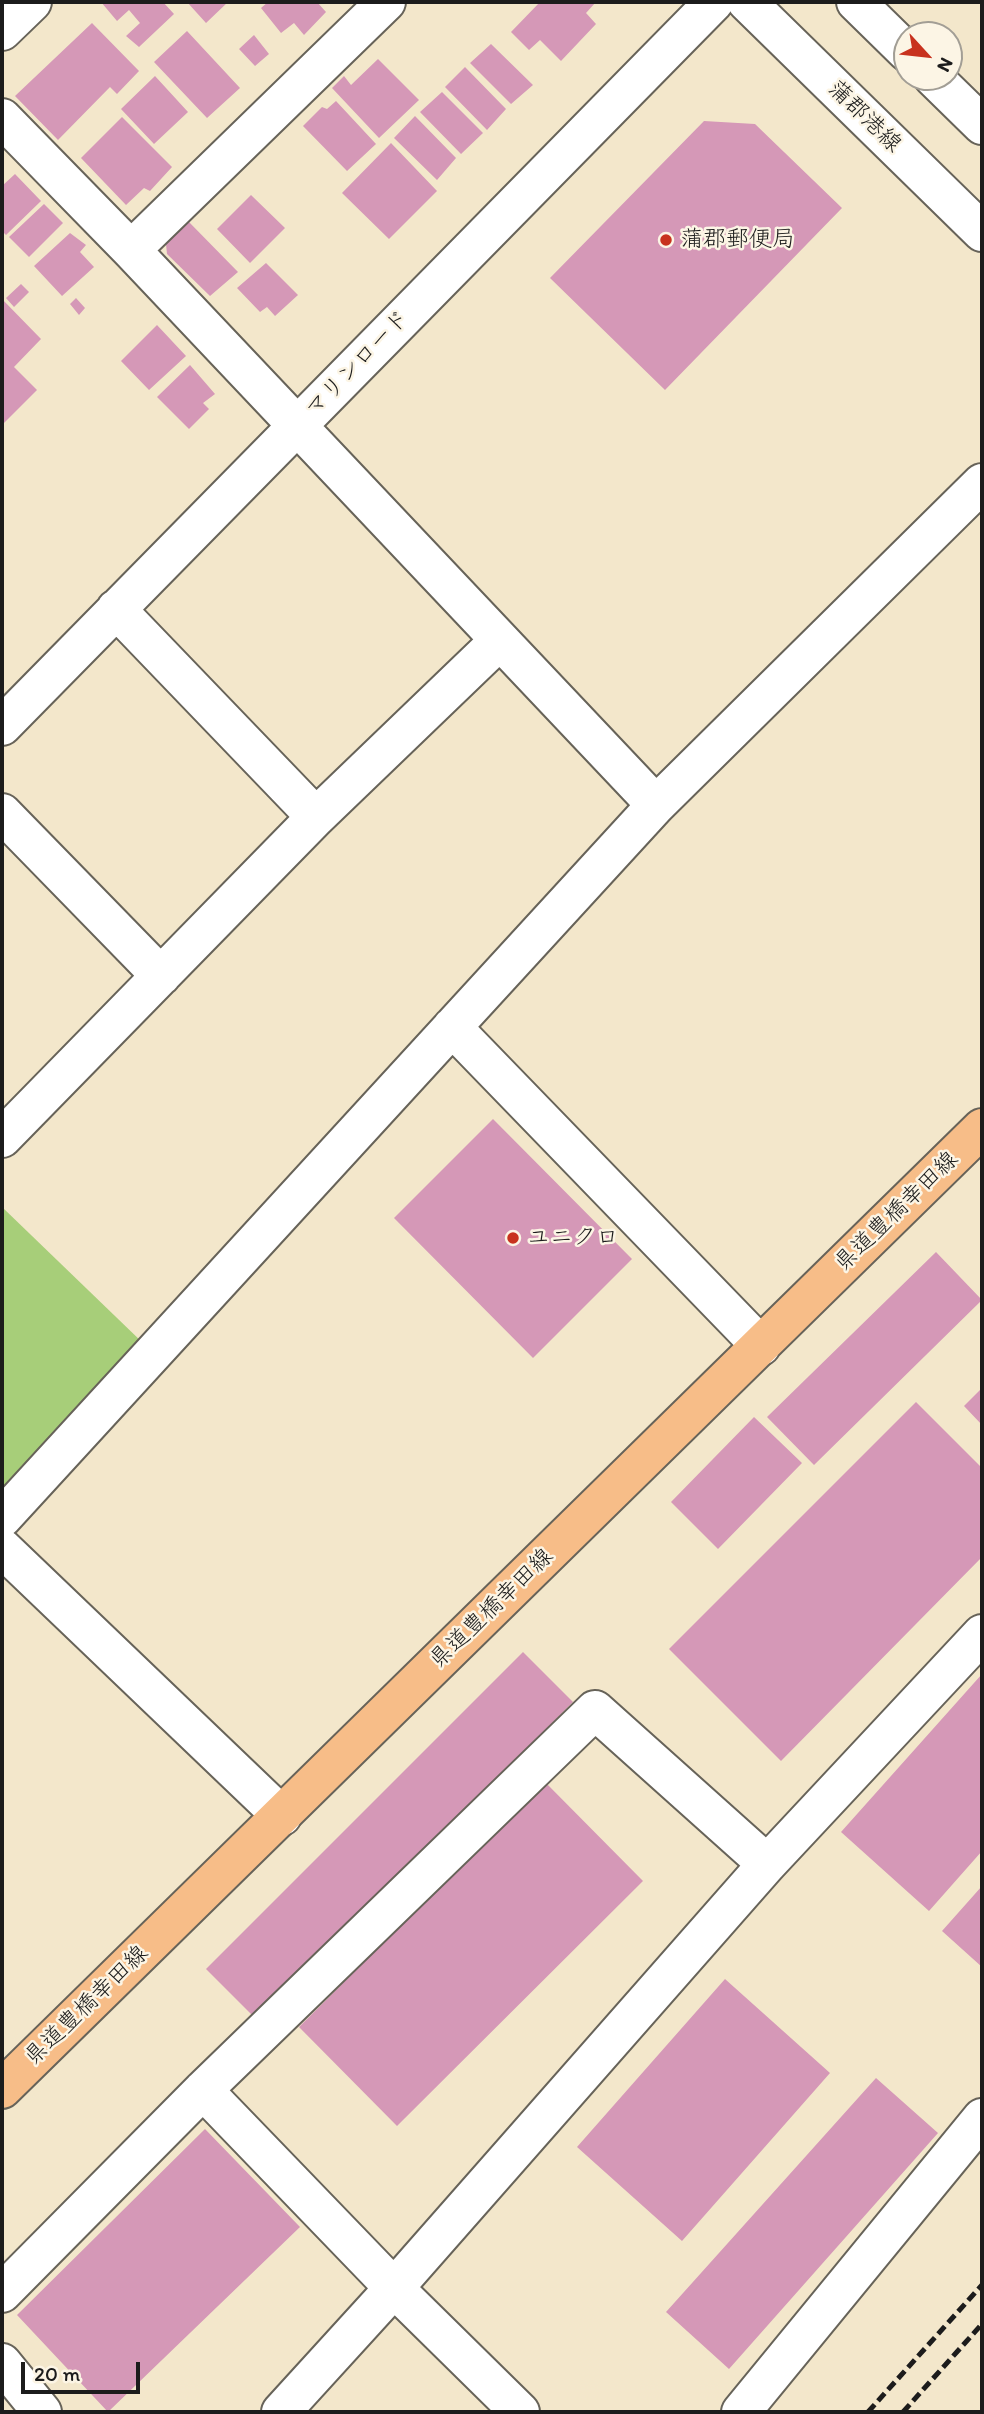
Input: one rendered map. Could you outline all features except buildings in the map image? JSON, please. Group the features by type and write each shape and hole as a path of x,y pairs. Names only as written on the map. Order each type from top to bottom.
{"main road":[{"name":"県道豊橋幸田線","path":"2,2089 982,1128"}],"street":[{"path":"2,31 32,2"},
{"path":"131,250 386,2"},
{"name":"マリンロード","path":"2,726 714,2"},
{"name":"蒲郡港線","path":"747,2 982,232"},
{"path":"856,2 893,38"},
{"path":"947,91 982,125"},
{"path":"2,118 131,250 656,805"},
{"path":"2,1518 656,805 982,483"},
{"path":"116,609 316,817"},
{"path":"2,1138 316,817 499,641"},
{"path":"2,813 161,976"},
{"path":"452,1027 761,1346"},
{"path":"2,1548 282,1816"},
{"path":"281,2412 394,2288 767,1864 982,1634"},
{"path":"2,2293 203,2091 595,1710 767,1864"},
{"path":"203,2091 394,2288 520,2412"},
{"path":"741,2412 982,2118"},
{"path":"2,2363 41,2412"}],"green space":[{"path":"2,1207 144,1344 2,1496"}],"railway":[{"path":"868,2412 982,2285"},
{"path":"903,2412 982,2324"}],"place":[{"name":"蒲郡郵便局","path":"666,240"},
{"name":"ユニクロ","path":"513,1238"}]}
